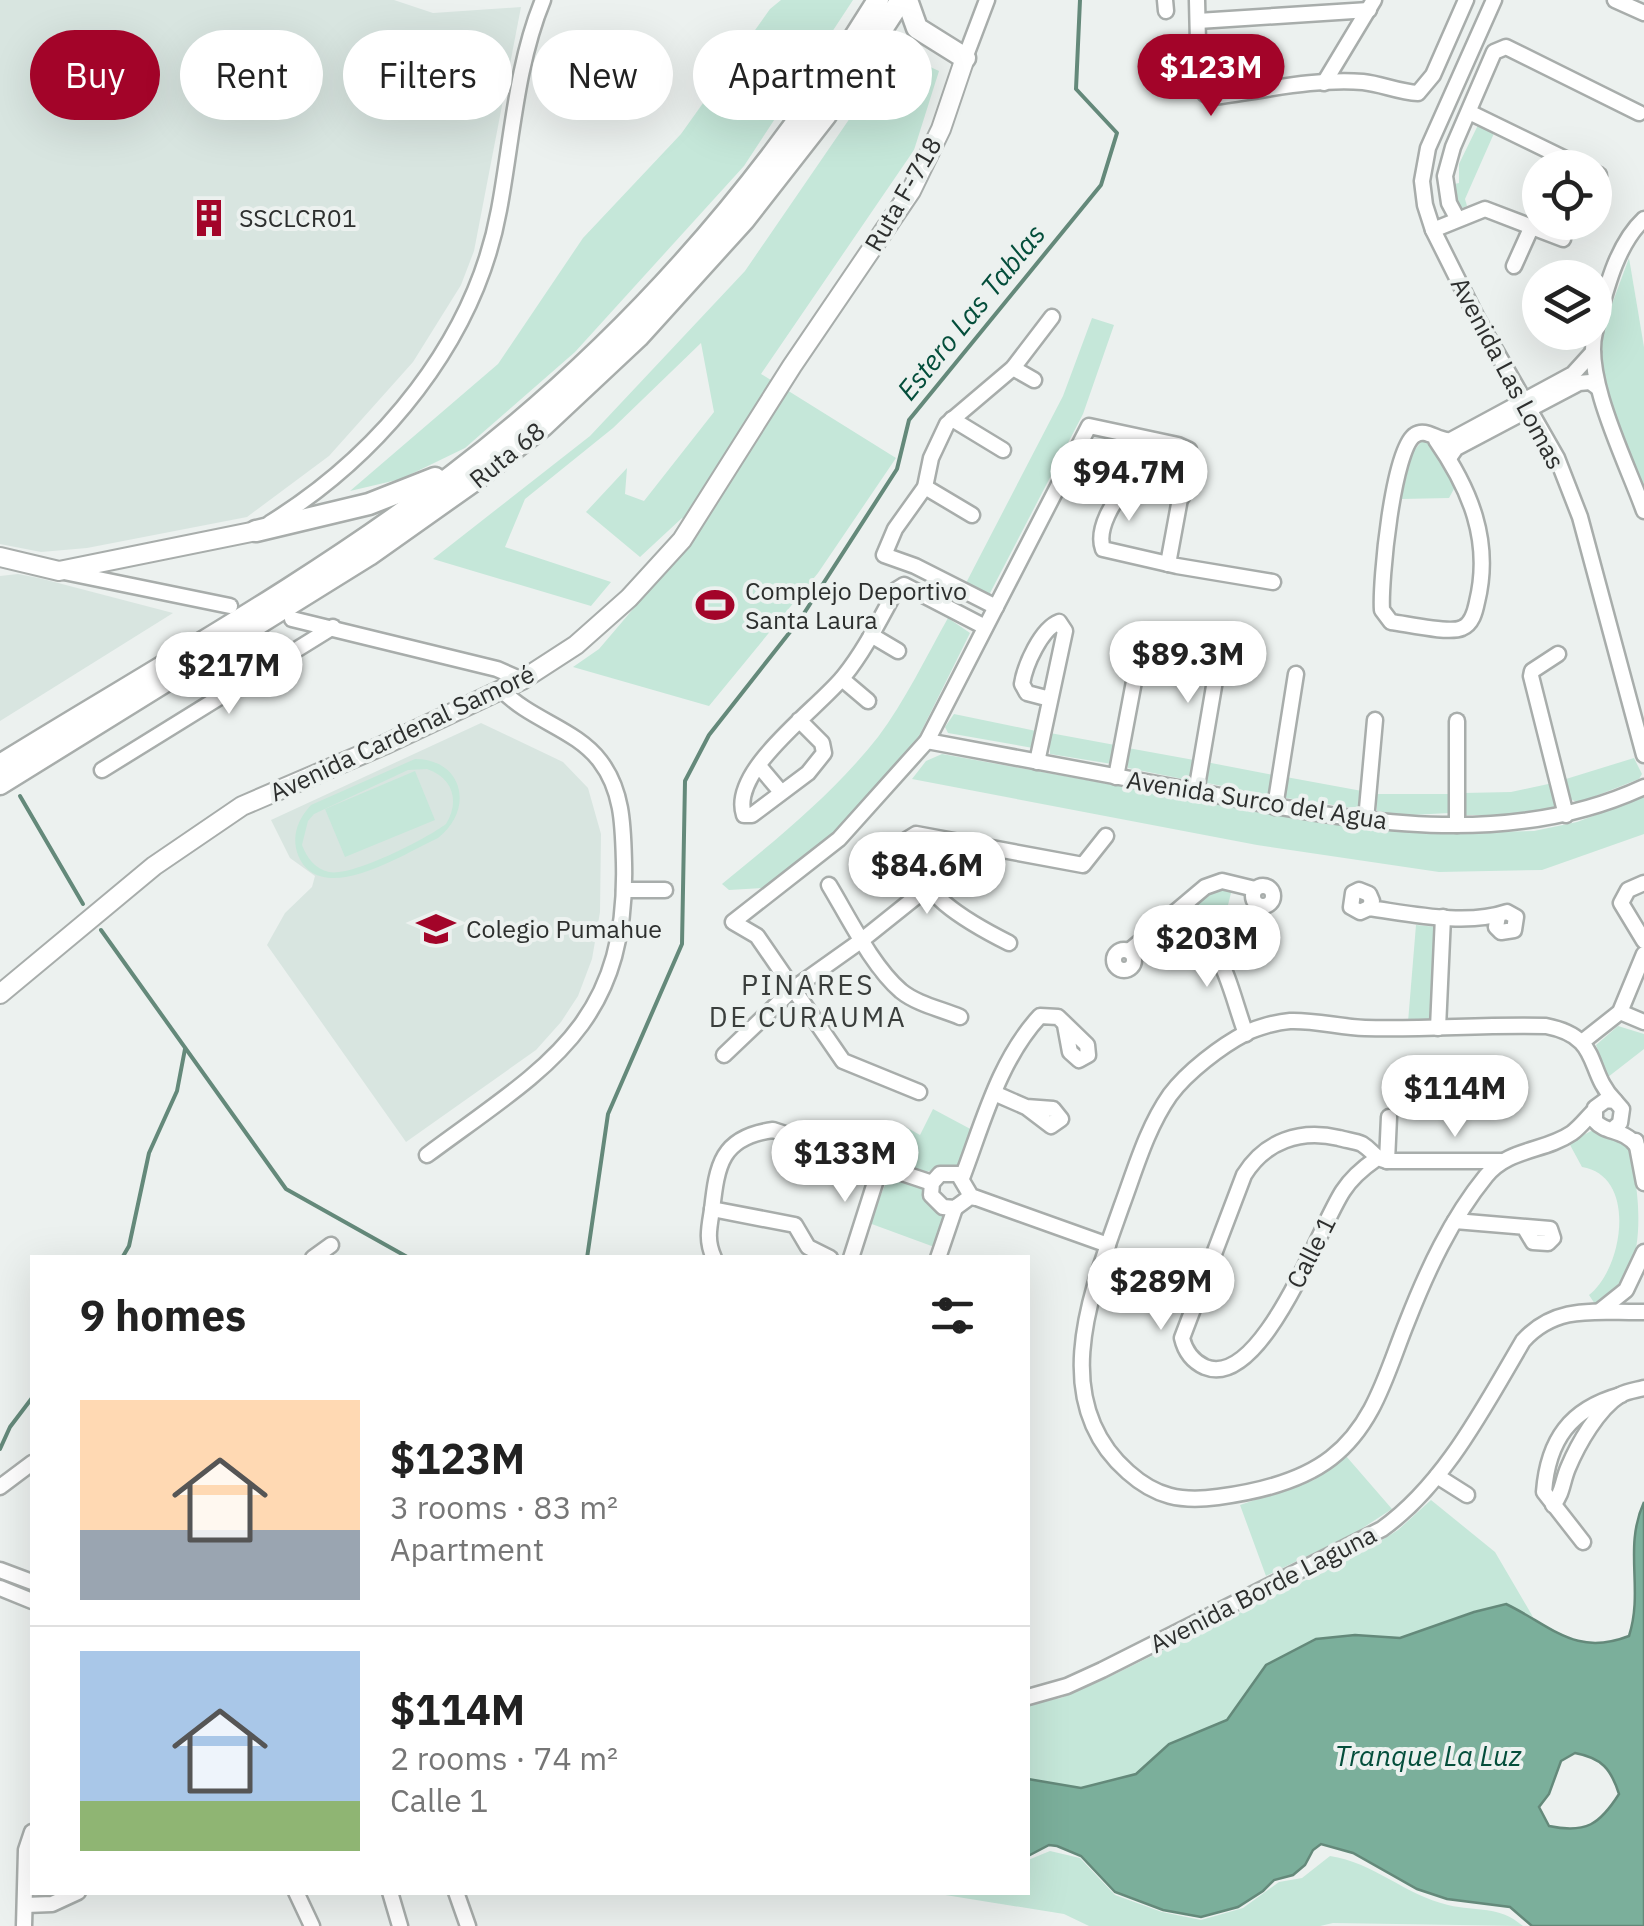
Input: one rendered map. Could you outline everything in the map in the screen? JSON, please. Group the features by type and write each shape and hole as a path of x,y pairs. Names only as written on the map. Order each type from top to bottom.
{"highway":[{"name":"Ruta 68","path":"0,765 365,538 482,454 584,366 688,258 781,144 878,0"},
{"path":"904,0 917,28 965,58"},
{"name":"Ruta 68","path":"883,30 904,0"},
{"path":"903,30 917,28"},
{"name":"Ruta 68","path":"0,784 370,555 544,426 638,337 735,231 821,120"},
{"path":"256,531 381,500 482,454"}],"main road":[{"name":"Ruta F-718","path":"822,324 911,191 941,128 965,58"},
{"name":"Avenida Cardenal Samoré","path":"0,994 154,866 242,806 502,690 592,632 682,540 822,324"},
{"path":"0,557 59,571 256,531"}],"street":[{"path":"256,531 304,500 361,452 400,410 452,336 480,280 493,237 529,39 543,0"},
{"name":"Ruta F-718","path":"965,58 986,0"},
{"path":"1197,0 1199,85 1213,97 1364,82 1418,92 1433,75 1466,0"},
{"name":"Avenida Las Lomas","path":"1494,0 1428,148 1422,181 1431,226 1557,458 1580,517 1644,756"},
{"path":"1615,0 1644,14"},
{"path":"1198,21 1372,5"},
{"path":"1324,83 1372,5"},
{"path":"1455,213 1445,176 1494,52 1506,47 1639,113"},
{"path":"1469,112 1547,150"},
{"path":"1431,226 1455,213 1485,209 1522,222"},
{"path":"1612,275 1643,216"},
{"path":"1514,266 1526,240"},
{"path":"996,606 884,555 895,529 925,487 930,458 952,419 1012,368 1052,317"},
{"path":"1552,391 1594,352"},
{"path":"1594,352 1597,387 1644,511"},
{"path":"1012,368 1034,380"},
{"path":"1436,440 1451,440 1481,429 1552,391 1590,382 1597,387"},
{"path":"952,419 1003,450"},
{"path":"919,1092 843,1061 757,936 733,922 839,838 928,741 1089,426 1188,450 1168,564"},
{"path":"1449,458 1481,429"},
{"path":"1426,432 1436,440 1475,511 1483,544 1482,584 1475,612 1470,622 1455,630 1391,622 1381,602 1396,473 1412,436 1426,432"},
{"path":"1182,497 1129,486 1119,495 1100,534 1104,549 1273,582"},
{"path":"925,487 972,514"},
{"path":"59,571 230,606"},
{"path":"799,720 822,743 824,754 808,772 752,815 744,815 740,806 744,786 799,720 842,679 896,590 904,585 986,628"},
{"path":"1037,762 1065,632 1039,613"},
{"path":"292,619 497,668 522,680"},
{"path":"1050,698 1027,693 1022,684 1039,644 1059,624 1081,621"},
{"path":"102,770 333,627"},
{"path":"871,635 898,651"},
{"path":"1116,777 1142,638"},
{"path":"1558,654 1532,671 1531,676 1566,815"},
{"path":"1196,792 1219,657"},
{"path":"1275,807 1296,674"},
{"path":"842,679 868,701"},
{"path":"427,1155 552,1061 594,1007 615,954 624,890 624,825 612,780 583,744 516,705 502,690"},
{"path":"1366,820 1375,720"},
{"path":"1457,721 1457,825"},
{"name":"Avenida Surco del Agua","path":"928,741 1275,807 1366,820 1457,825 1529,822 1566,815 1644,788"},
{"path":"759,766 782,792"},
{"path":"1009,943 970,923 927,888 902,842 916,834 1083,865 1106,836"},
{"path":"724,1055 794,989 927,888 942,841"},
{"path":"1129,951 1206,887 1217,882 1255,890"},
{"path":"1644,883 1628,890 1621,903 1644,941"},
{"path":"829,885 862,940 906,994 960,1017"},
{"path":"624,890 665,890"},
{"path":"753,906 757,936"},
{"path":"1180,908 1196,920 1198,930 1216,953 1246,1034"},
{"path":"1369,908 1443,917 1498,916"},
{"path":"1438,1028 1443,917"},
{"path":"1582,1042 1620,1012 1644,954"},
{"path":"1620,1012 1644,1022"},
{"path":"1065,1026 1058,1018 1040,1016 1024,1033 994,1093 962,1178 967,1192 976,1198 1108,1246"},
{"path":"1619,1108 1606,1100 1600,1117 1500,1162 1486,1176 1455,1221 1420,1290 1384,1388 1346,1443 1330,1458 1290,1479 1238,1493 1194,1500 1163,1496 1140,1482 1108,1450 1089,1415 1080,1358 1086,1312 1152,1122 1173,1090 1246,1034 1290,1022 1363,1028 1546,1026 1562,1030 1582,1042 1593,1057 1605,1090 1619,1108 1637,1146 1644,1183"},
{"path":"1593,1057 1600,1117 1637,1146"},
{"path":"994,1093 1026,1108"},
{"path":"1600,1117 1620,1123 1619,1108"},
{"path":"1382,1160 1389,1117"},
{"path":"713,1255 708,1243 718,1166 729,1149 755,1132 773,1130 932,1183"},
{"name":"Calle 1","path":"1382,1160 1362,1144 1332,1137 1297,1136 1271,1146 1256,1158 1240,1185 1182,1338 1186,1351 1196,1361 1208,1368 1228,1368 1257,1344 1278,1318 1320,1230 1358,1171 1382,1160 1500,1162"},
{"path":"851,1255 880,1167"},
{"path":"955,1208 938,1205 931,1195 932,1183 946,1172 962,1178"},
{"path":"939,1255 955,1208 967,1198 976,1198"},
{"path":"712,1209 795,1226 808,1246 824,1255"},
{"path":"1455,1221 1524,1227"},
{"path":"317,1255 332,1245"},
{"path":"1600,1311 1626,1290 1644,1252"},
{"path":"1626,1290 1636,1312"},
{"name":"Avenida Borde Laguna","path":"1030,1696 1102,1670 1358,1543 1405,1511 1437,1476 1530,1334 1556,1316 1636,1312"},
{"path":"1582,1542 1544,1492 1546,1471 1570,1420 1594,1402 1644,1388"},
{"path":"1553,1505 1562,1494 1576,1450 1598,1417 1621,1395"},
{"path":"0,1487 30,1464"},
{"path":"1437,1476 1467,1496"},
{"path":"0,1570 30,1581"},
{"path":"0,1588 30,1600"},
{"path":"24,1926 26,1850 30,1838"},
{"path":"26,1904 52,1904 72,1895"},
{"path":"391,1895 400,1926"},
{"path":"457,1895 468,1926"},
{"path":"298,1926 300,1898"},
{"path":"300,1898 312,1926"}],"shaded area":[{"path":"0,0 394,0 433,13 521,7 512,54 512,30 343,30 343,120 499,120 474,251 461,285 413,362 329,456 247,517 87,548 41,552 0,544"},
{"path":"781,0 853,0 833,30 755,30"},
{"path":"932,68 939,71 932,93"},
{"path":"693,117 774,120 744,166 575,352 465,448 401,479 350,491 498,364 583,238"},
{"path":"849,120 923,120 914,150 761,374 896,458 818,573 709,706 573,667 599,649 697,534 682,518 640,557 586,512 627,468 625,494 644,501 714,412 701,343 613,428 525,499 505,547 611,582 591,606 433,559 590,436 745,271"},
{"path":"1479,123 1495,131 1465,199 1467,206 1462,208 1450,185 1459,183 1459,164"},
{"path":"1629,258 1644,347 1644,488 1603,391 1599,350 1612,350 1612,304"},
{"path":"1092,318 1114,325 1083,414 989,595 966,583 1063,396"},
{"path":"1422,441 1433,444 1455,487 1449,498 1401,499 1412,453"},
{"path":"18,574 173,613 0,721 0,576"},
{"path":"948,618 970,633 919,736 882,782 835,832 763,888 729,890 722,884 823,797 878,737"},
{"path":"954,714 1036,731 1033,748 948,733 945,727"},
{"name":"Colegio Pumahue","path":"481,723 563,762 588,788 601,834 600,912 592,959 578,996 536,1050 406,1142 267,945 285,913 312,887 315,876 290,858 271,820"},
{"path":"1050,733 1115,745 1112,764 1050,754"},
{"path":"1128,748 1194,760 1191,778 1128,768"},
{"path":"942,754 1280,815 1417,833 1534,831 1577,822 1644,797 1644,834 1542,870 1439,872 1257,845 912,779 926,761"},
{"path":"1634,758 1642,774 1639,779 1578,803 1569,798 1566,779"},
{"path":"415,759 444,767 453,776 460,800 450,826 438,838 385,864 343,877 325,877 309,870 298,855 297,828 311,805","holes":["427,769 452,791 453,807 446,824 423,839 354,869 329,872 309,858 302,845 308,821 314,814 408,770"]},
{"path":"1206,762 1273,775 1271,792 1266,795 1207,783"},
{"path":"415,771 435,820 345,857 325,809"},
{"path":"1286,777 1362,791 1360,809 1286,798"},
{"path":"1553,783 1555,807 1516,815 1466,815 1463,793 1511,792"},
{"path":"1376,794 1449,794 1449,813 1377,812"},
{"path":"1232,889 1220,937 1199,920 1194,901 1204,893"},
{"path":"1416,925 1437,927 1433,1023 1408,1022"},
{"path":"1618,1026 1644,1034 1644,1049 1608,1077 1596,1045"},
{"path":"933,1109 976,1132 963,1168 947,1165 920,1172 892,1163 906,1127 920,1135"},
{"path":"1591,1131 1615,1136 1628,1148 1638,1209 1631,1268 1623,1285 1611,1297 1595,1304 1589,1295 1610,1265 1619,1225 1612,1187 1600,1174 1582,1167 1569,1143"},
{"path":"888,1178 923,1188 930,1206 947,1220 937,1248 869,1223"},
{"path":"1346,1456 1392,1509 1355,1533 1266,1576 1240,1505 1314,1480"},
{"path":"1431,1500 1495,1552 1533,1617 1506,1604 1474,1611 1400,1638 1355,1635 1316,1639 1266,1665 1227,1720 1168,1744 1136,1774 1081,1788 1030,1779 1030,1704 1061,1698 1107,1678 1363,1552 1398,1530"},
{"path":"1050,1851 1080,1858 1115,1895 1162,1912 1201,1920 1243,1908 1279,1882 1302,1878 1330,1856 1361,1865 1432,1900 1496,1912 1523,1926 1089,1926 1064,1914 945,1895 1030,1895 1030,1859"}],"water":[{"name":"Tranque La Luz","path":"1644,1502 1644,1926 1532,1926 1510,1907 1447,1899 1417,1889 1353,1853 1321,1844 1293,1875 1274,1880 1238,1907 1201,1917 1163,1910 1115,1892 1081,1856 1057,1846 1049,1845 1030,1855 1030,1779 1081,1788 1136,1774 1169,1744 1227,1720 1266,1665 1316,1639 1355,1635 1400,1638 1506,1604 1578,1641 1610,1642 1629,1636 1635,1602 1635,1536","holes":["1575,1753 1604,1766 1619,1794 1591,1824 1573,1829 1549,1826 1539,1807 1549,1794 1561,1761"]}],"waterway":[{"name":"Estero Las Tablas","path":"587,1255 608,1114 682,944 685,781 709,735 801,618 897,469 909,420 1101,185 1117,133 1076,89 1080,0"},
{"path":"20,796 83,904"},
{"path":"101,930 286,1189 404,1255"},
{"path":"124,1255 149,1153 177,1091 185,1049"},
{"path":"0,1449 10,1427 30,1401"}],"place":[{"name":"SSCLCR01","path":"209,218"},
{"name":"Complejo Deportivo Santa Laura","path":"715,605"},
{"name":"Colegio Pumahue","path":"436,929"}],"district":[{"name":"PINARES DE CURAUMA","path":"808,1001"}]}
